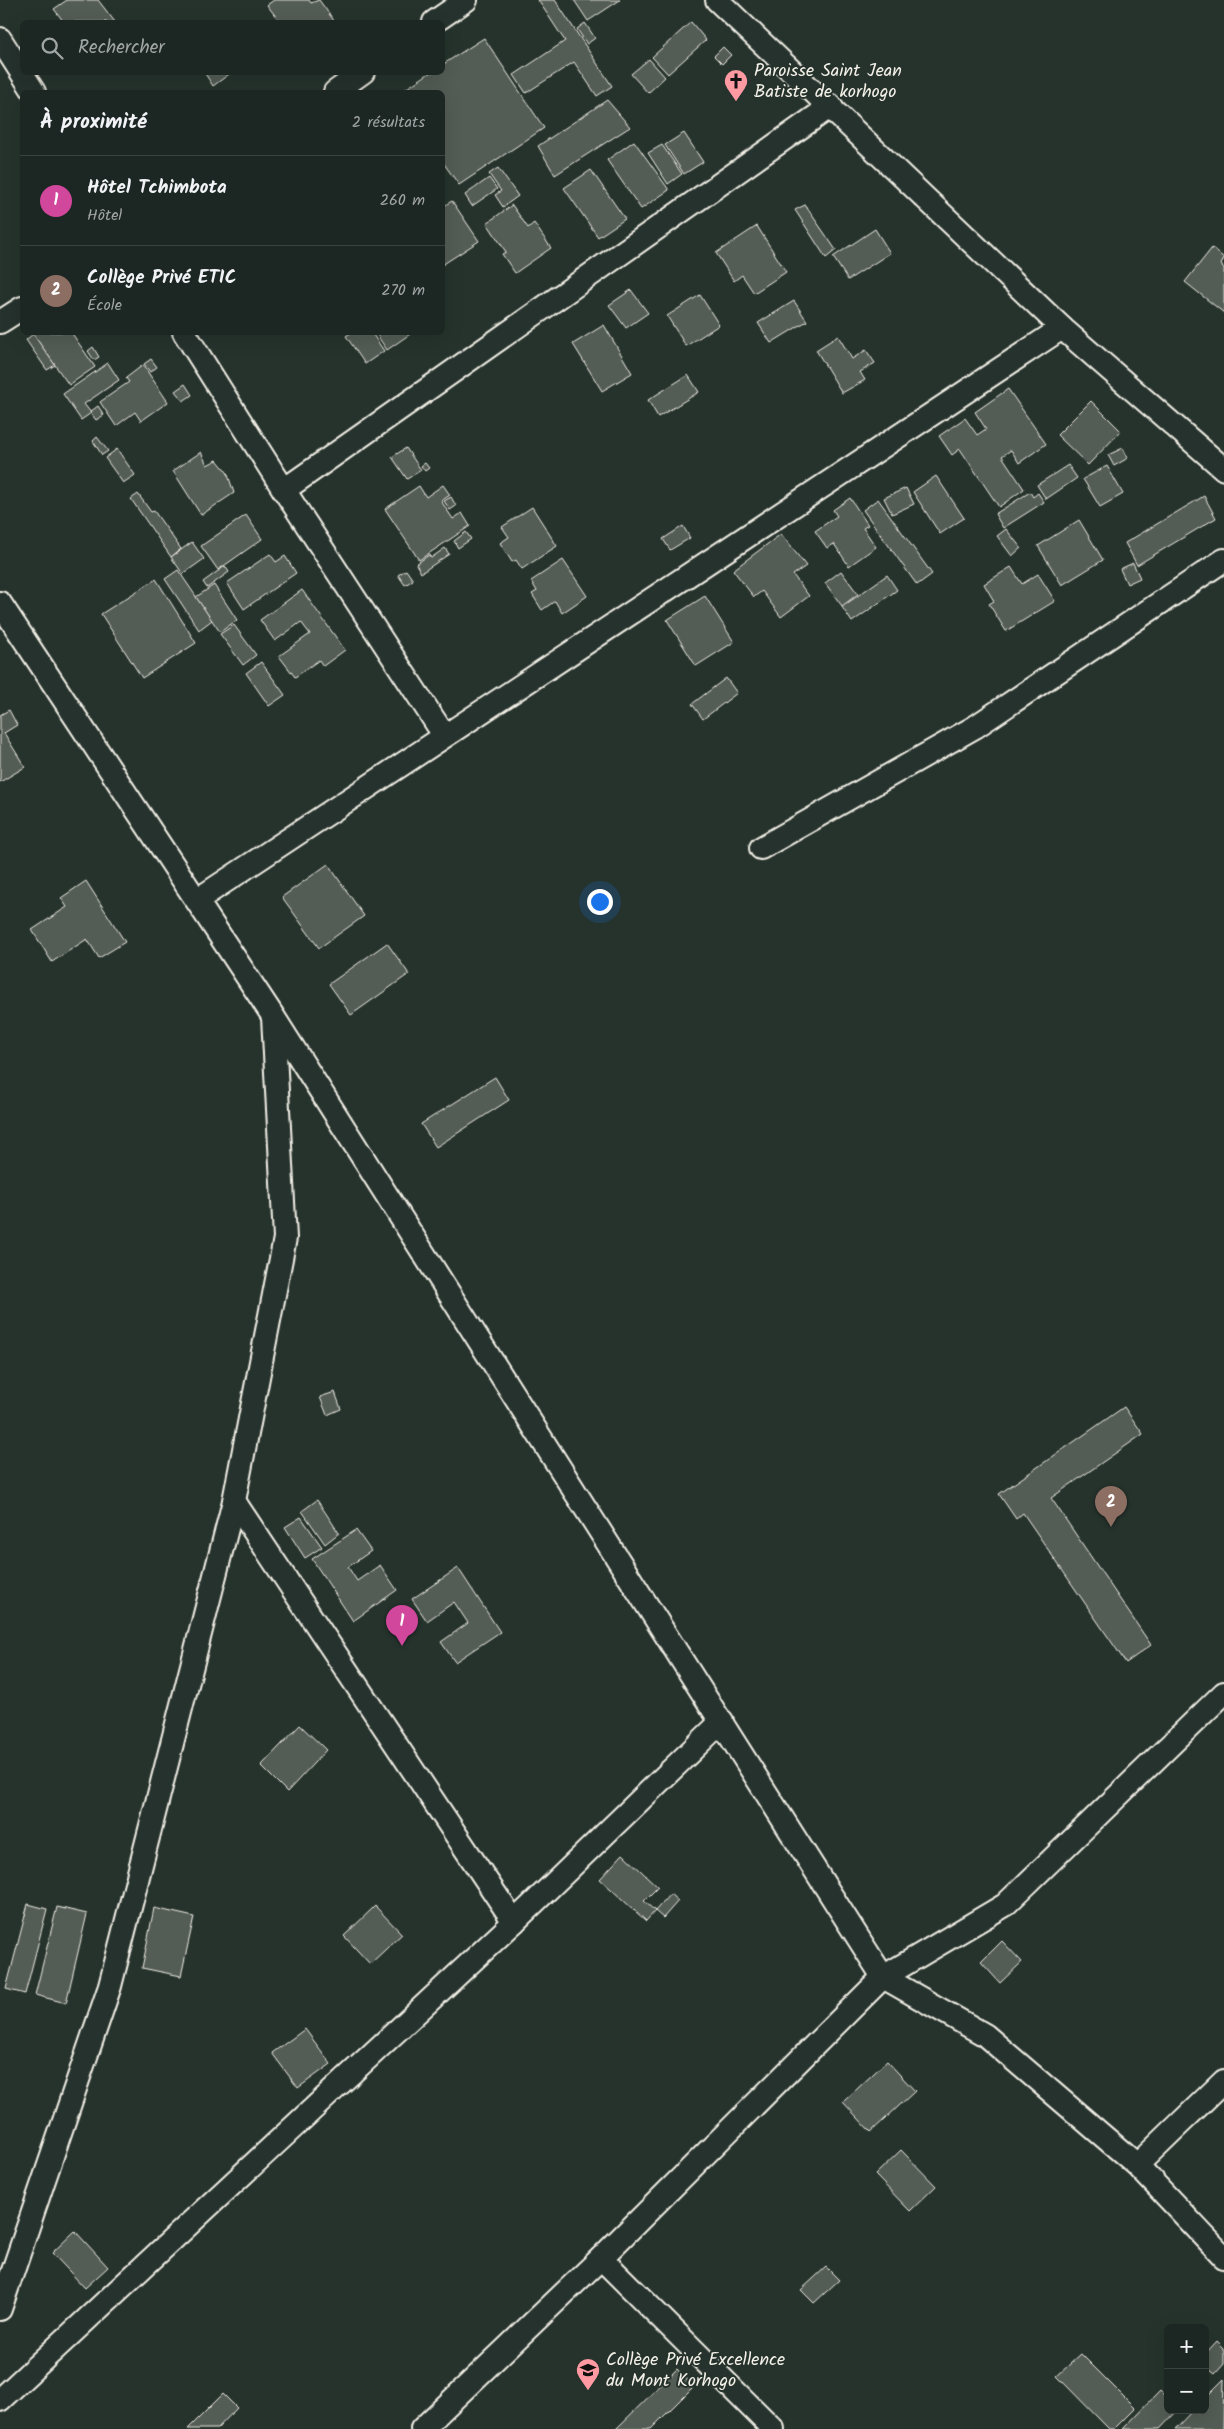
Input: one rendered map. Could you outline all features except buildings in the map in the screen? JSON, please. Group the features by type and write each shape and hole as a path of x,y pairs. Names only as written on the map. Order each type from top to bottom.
{"street":[{"path":"437,20 466,0"},
{"path":"717,0 831,106 1062,328 1224,469"},
{"path":"0,38 20,70"},
{"path":"23,75 33,90"},
{"path":"338,90 359,75"},
{"path":"284,490 831,106"},
{"path":"0,322 20,309"},
{"path":"197,900 1062,328"},
{"path":"186,335 284,490 444,735"},
{"path":"761,848 974,727 1224,560"},
{"path":"0,603 273,1016 883,1977 985,2035 1137,2165 1224,2257"},
{"path":"0,2310 110,1986 234,1500 285,1238 273,1016"},
{"path":"234,1500 514,1922"},
{"path":"422,2429 601,2258 883,1977 1005,1905 1224,1693"},
{"path":"0,2400 514,1922 722,1721"},
{"path":"1137,2165 1224,2081"},
{"path":"601,2258 773,2429"}],"place":[{"name":"Paroisse Saint Jean Batiste de korhogo","path":"736,102"},
{"name":"Collège Privé ETIC","path":"1111,1527"},
{"name":"Hôtel Tchimbota","path":"402,1646"},
{"name":"Collège Privé Excellence du Mont Korhogo","path":"588,2391"}]}
